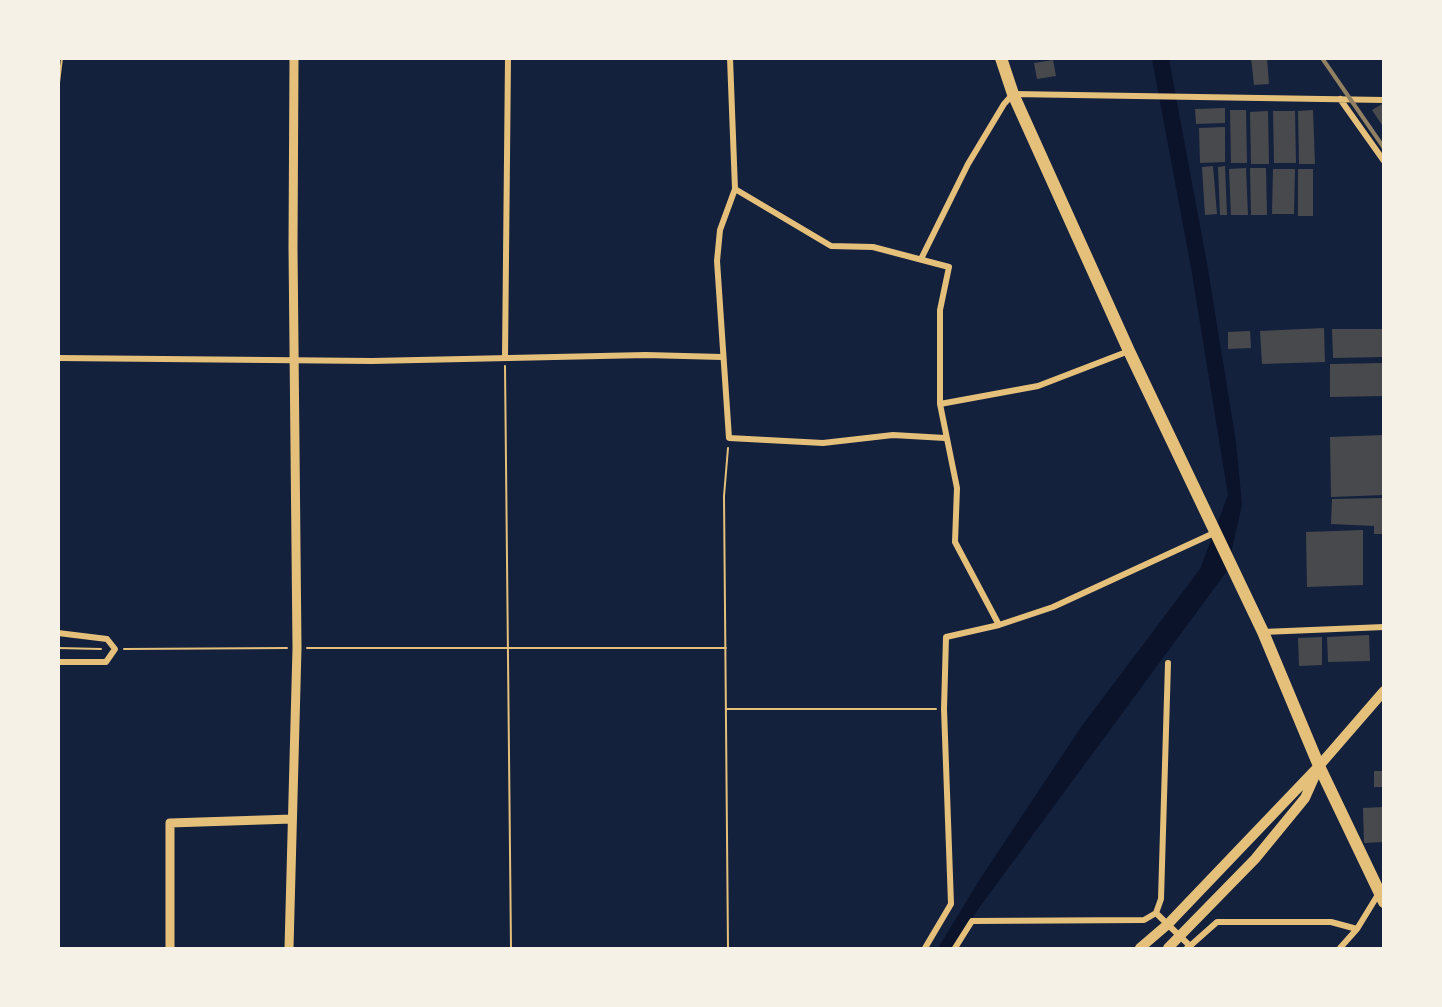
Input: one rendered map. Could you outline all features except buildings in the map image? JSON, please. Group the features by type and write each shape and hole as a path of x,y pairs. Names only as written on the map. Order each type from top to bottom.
{"main road":[{"path":"1000,58 1013,94 1129,351 1263,632 1319,766 1381,897"},
{"path":"1140,948 1168,924 1319,766 1383,691"},
{"path":"1168,948 1186,944 1305,798 1319,766"}],"street":[{"path":"289,948 297,648 296,359 293,247 294,58"},
{"path":"505,357 508,58"},
{"path":"730,58 735,189 720,230 717,261 729,438 823,443 892,435 945,438"},
{"path":"921,259 968,164 1004,104 1013,94 1383,100"},
{"path":"1340,99 1383,161"},
{"path":"735,189 831,246 873,247 949,267 940,310 940,404 945,438 957,488 955,542 999,625"},
{"path":"940,404 1038,387 1129,351"},
{"path":"58,358 722,357"},
{"path":"925,948 951,904 944,709 946,637 999,625 1053,607 1214,533"},
{"path":"1263,632 1383,627"},
{"path":"58,633 107,639 115,649 106,662 58,662"},
{"path":"956,948 972,921 1144,920 1156,913 1161,898 1168,663"},
{"path":"170,948 170,823 292,819"},
{"path":"1340,948 1381,897"},
{"path":"1156,913 1186,944 1217,922 1331,922 1357,929"}],"path":[{"path":"58,91 62,58"},
{"path":"505,357 511,948"},
{"path":"728,948 724,496 729,438"},
{"path":"58,648 726,648"},
{"path":"726,709 944,709"}],"water":[{"path":"1152,59 1169,59 1207,263 1236,442 1242,505 1227,571 979,908 953,948 938,948 980,879 1081,727 1200,569 1228,495 1191,268"}],"railway":[{"path":"1322,58 1384,148"}]}
